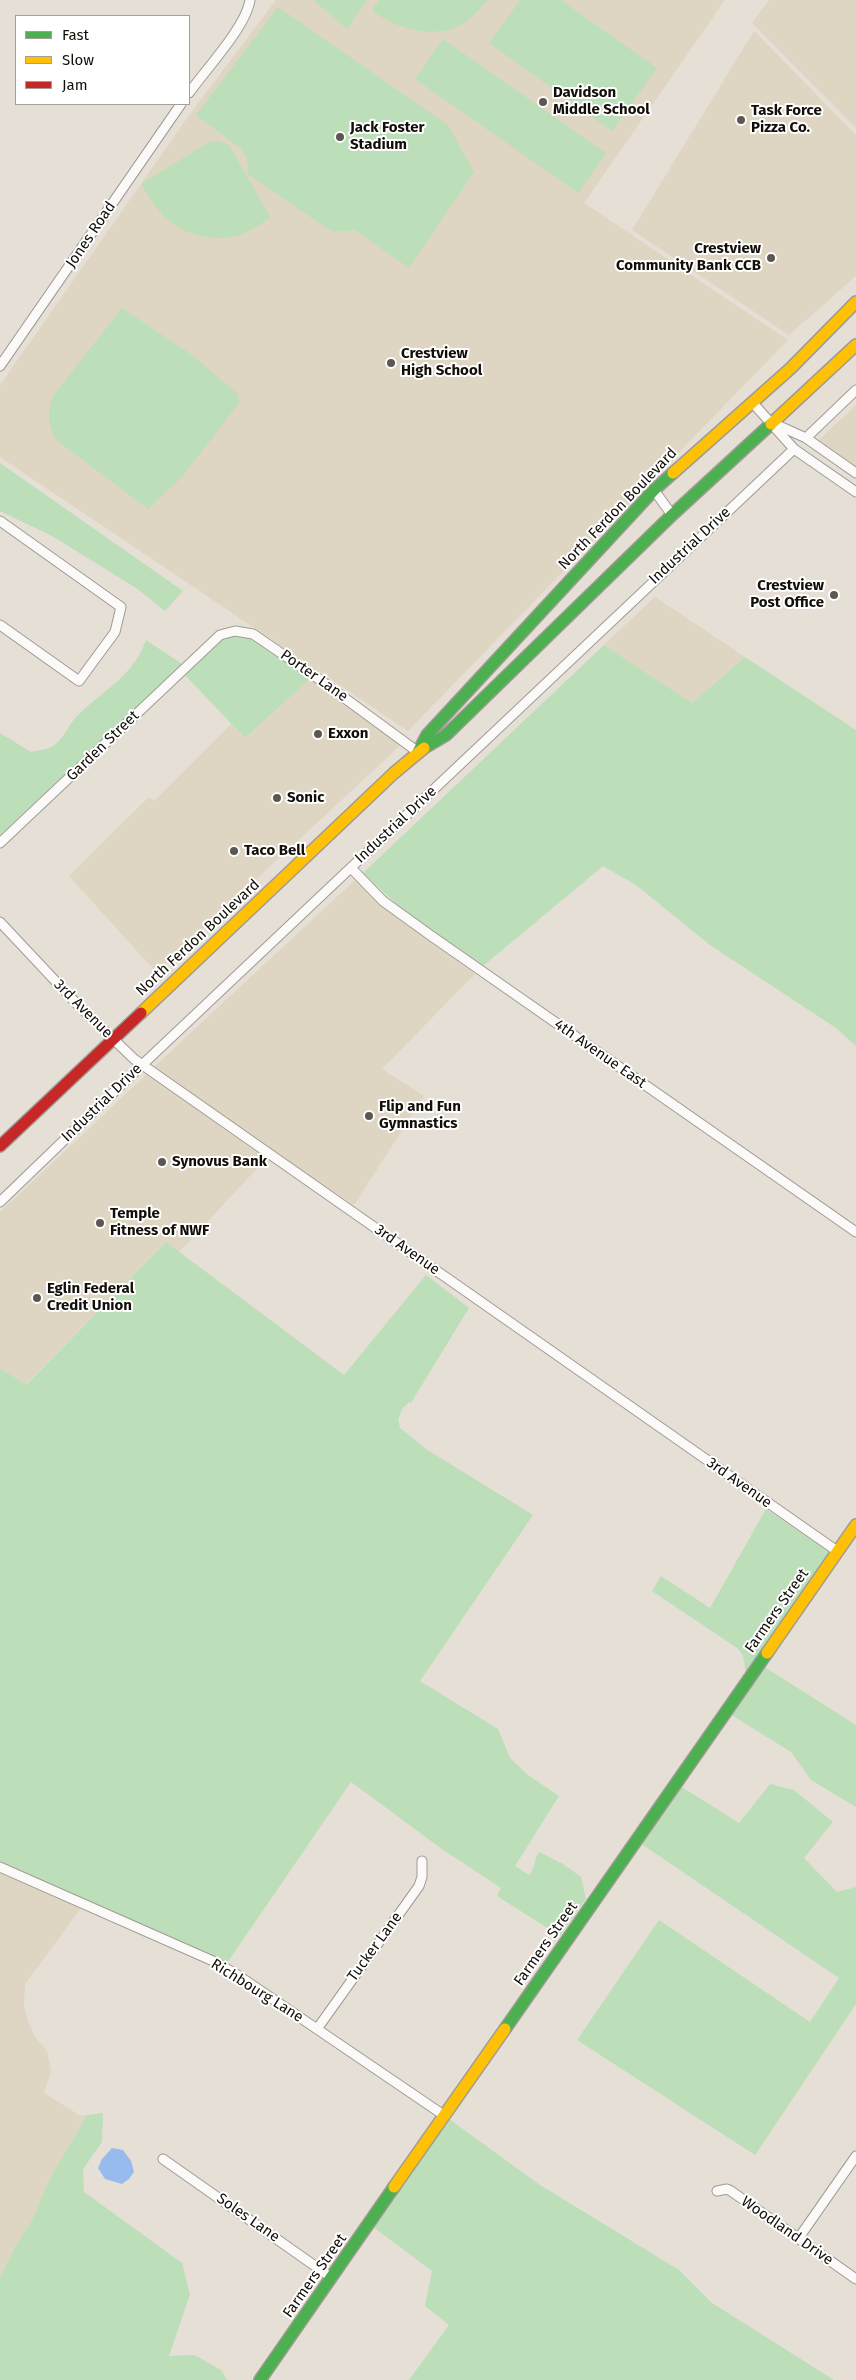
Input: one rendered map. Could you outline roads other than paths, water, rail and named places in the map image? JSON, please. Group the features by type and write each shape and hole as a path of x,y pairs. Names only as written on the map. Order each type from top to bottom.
{"main road":[{"name":"North Ferdon Boulevard","path":"418,752 427,735 654,490 791,368 856,302"},
{"name":"North Ferdon Boulevard","path":"0,1146 418,752 446,736 672,515 773,424 856,345"},
{"name":"Farmers Street","path":"260,2380 856,1525"}],"street":[{"path":"190,92 237,29 245,16 250,0"},
{"name":"Jones Road","path":"0,366 180,105"},
{"path":"806,438 856,390"},
{"path":"752,402 794,449 855,489"},
{"path":"773,424 806,438 856,472"},
{"name":"Industrial Drive","path":"0,1202 142,1065 794,449"},
{"path":"654,490 672,515"},
{"path":"0,521 121,606 115,632 79,681 0,625"},
{"name":"Porter Lane","path":"205,649 220,634 229,631 252,634 316,677 418,752"},
{"name":"Garden Street","path":"0,843 205,649"},
{"name":"4th Avenue East","path":"351,868 383,901 430,935 856,1232"},
{"name":"3rd Avenue","path":"0,922 113,1039 142,1065 838,1551"},
{"name":"Tucker Lane","path":"317,2029 415,1893 422,1877 422,1861"},
{"name":"Richbourg Lane","path":"0,1867 213,1961 236,1974 445,2116"},
{"path":"798,2239 856,2156"},
{"name":"Soles Lane","path":"163,2159 332,2278"},
{"name":"Woodland Drive","path":"716,2191 727,2189 731,2191 856,2279"}],"water":[{"path":"112,2148 123,2150 131,2161 134,2172 122,2184 105,2179 98,2168 102,2159"}],"place":[{"name":"Davidson Middle School","path":"543,102"},
{"name":"Task Force Pizza Co.","path":"741,120"},
{"name":"Jack Foster Stadium","path":"340,137"},
{"name":"Crestview Community Bank CCB","path":"771,258"},
{"name":"Crestview High School","path":"391,363"},
{"name":"Crestview Post Office","path":"834,595"},
{"name":"Exxon","path":"318,734"},
{"name":"Sonic","path":"277,798"},
{"name":"Taco Bell","path":"234,851"},
{"name":"Flip and Fun Gymnastics","path":"369,1116"},
{"name":"Synovus Bank","path":"162,1162"},
{"name":"Temple Fitness of NWF","path":"100,1223"},
{"name":"Eglin Federal Credit Union","path":"37,1298"}]}
